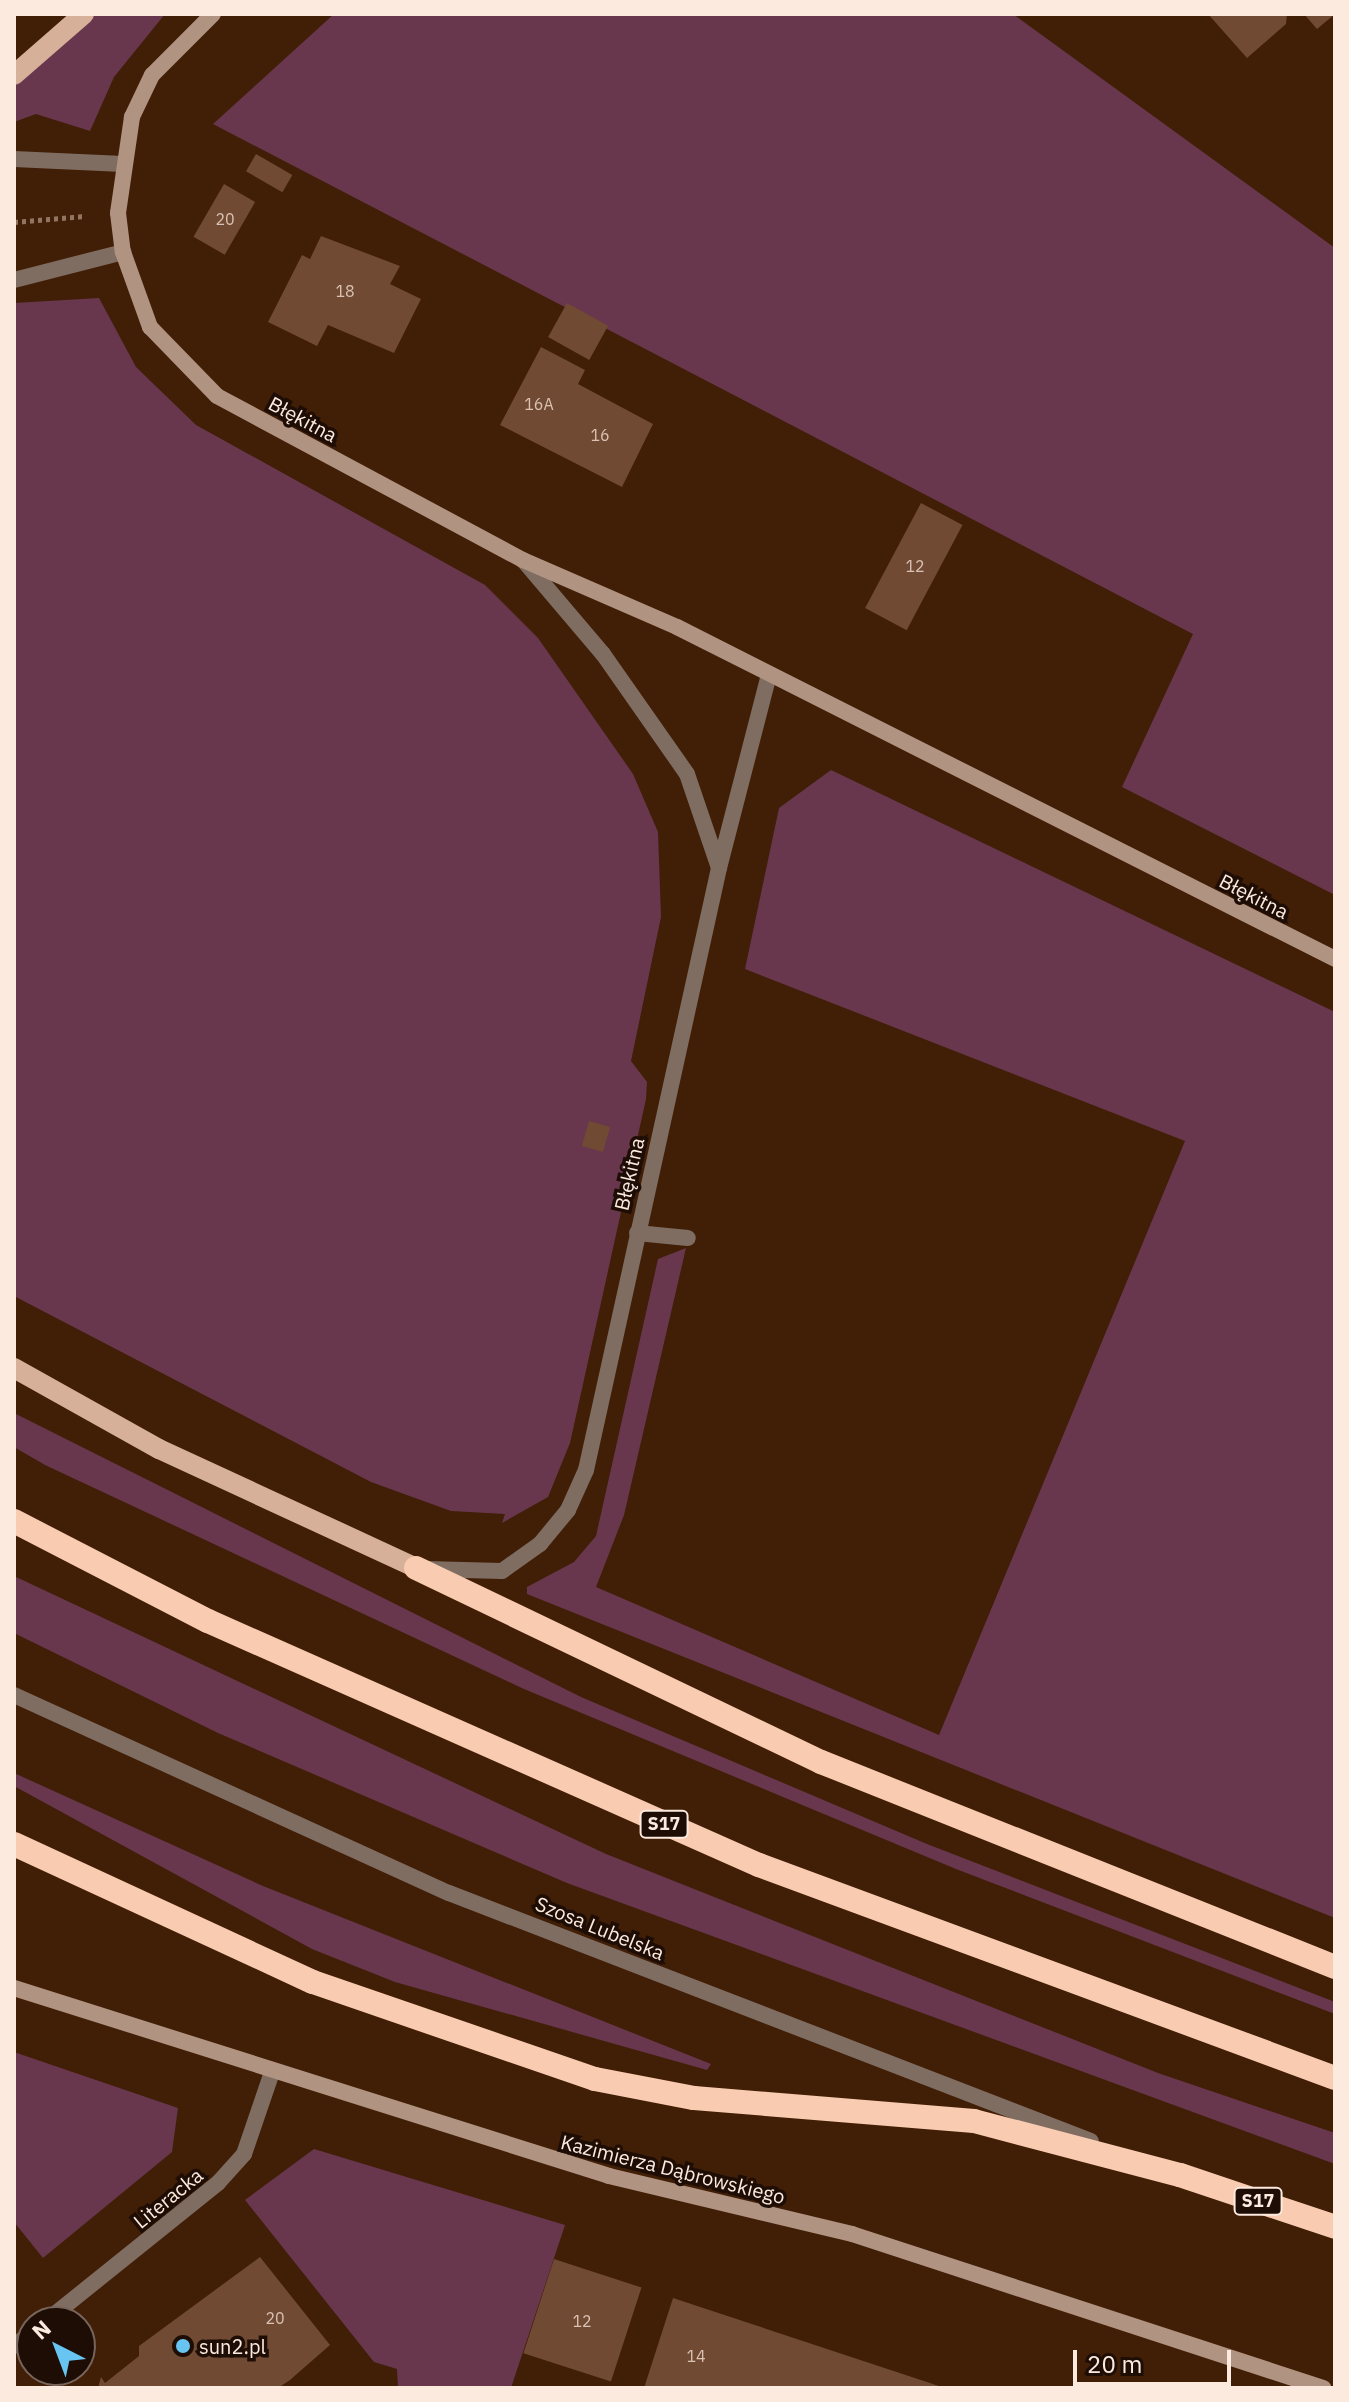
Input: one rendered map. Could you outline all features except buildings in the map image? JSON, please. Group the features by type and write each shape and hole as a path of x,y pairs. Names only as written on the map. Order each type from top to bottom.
{"highway":[{"name":"S17","path":"14,1521 208,1621 759,1865 1335,2078"},
{"path":"416,1568 821,1762 1335,1967"},
{"name":"Szosa Lubelska","path":"14,1844 313,1982 595,2079 694,2098 974,2121 1180,2175 1335,2227"}],"main road":[{"path":"14,75 84,14"},
{"path":"14,1368 159,1449 416,1568"}],"street":[{"name":"Błękitna","path":"213,14 152,75 132,117 118,213 123,252 150,327 217,396 523,560 769,675 1335,959"},
{"path":"14,159 123,164"},
{"path":"14,280 123,252"},
{"path":"523,560 595,643 687,774 719,868"},
{"name":"Błękitna","path":"416,1568 502,1571 540,1544 568,1510 586,1470 719,868 769,675"},
{"path":"637,1233 688,1238"},
{"name":"Szosa Lubelska","path":"14,1695 449,1893 1180,2175"},
{"name":"Kazimierza Dąbrowskiego","path":"14,1988 609,2176 852,2234 1323,2388"},
{"name":"Literacka","path":"65,2306 218,2183 244,2154 272,2072"}],"path":[{"path":"14,222 118,213"}],"shaded area":[{"path":"89,14 165,14 114,77 90,131 36,114 14,122 14,87"},
{"path":"334,14 1013,14 1335,248 1335,895 1122,787 1193,634 213,124"},
{"path":"99,298 136,367 196,425 485,585 538,638 633,774 658,832 661,917 631,1061 647,1082 646,1099 570,1443 548,1497 502,1523 505,1514 451,1511 371,1482 14,1296 14,303"},
{"path":"831,770 1335,1012 1335,1918 527,1594 527,1587 574,1562 596,1536 658,1259 686,1248 624,1515 596,1587 939,1735 1185,1141 745,969 779,808"},
{"path":"14,1413 581,1697 927,1844 1335,2002 1335,2014 956,1869 524,1689 45,1465 14,1447"},
{"path":"14,1576 606,1854 1158,2073 1335,2133 1335,2164 567,1883 218,1733 14,1633"},
{"path":"14,1773 263,1886 711,2064 707,2070 395,1982 312,1949 14,1786"},
{"path":"14,2052 178,2108 172,2152 43,2258 14,2222"},
{"path":"314,2149 565,2225 511,2388 398,2388 397,2369 374,2362 245,2200"}],"place":[{"name":"sun2.pl","path":"183,2346"}]}
